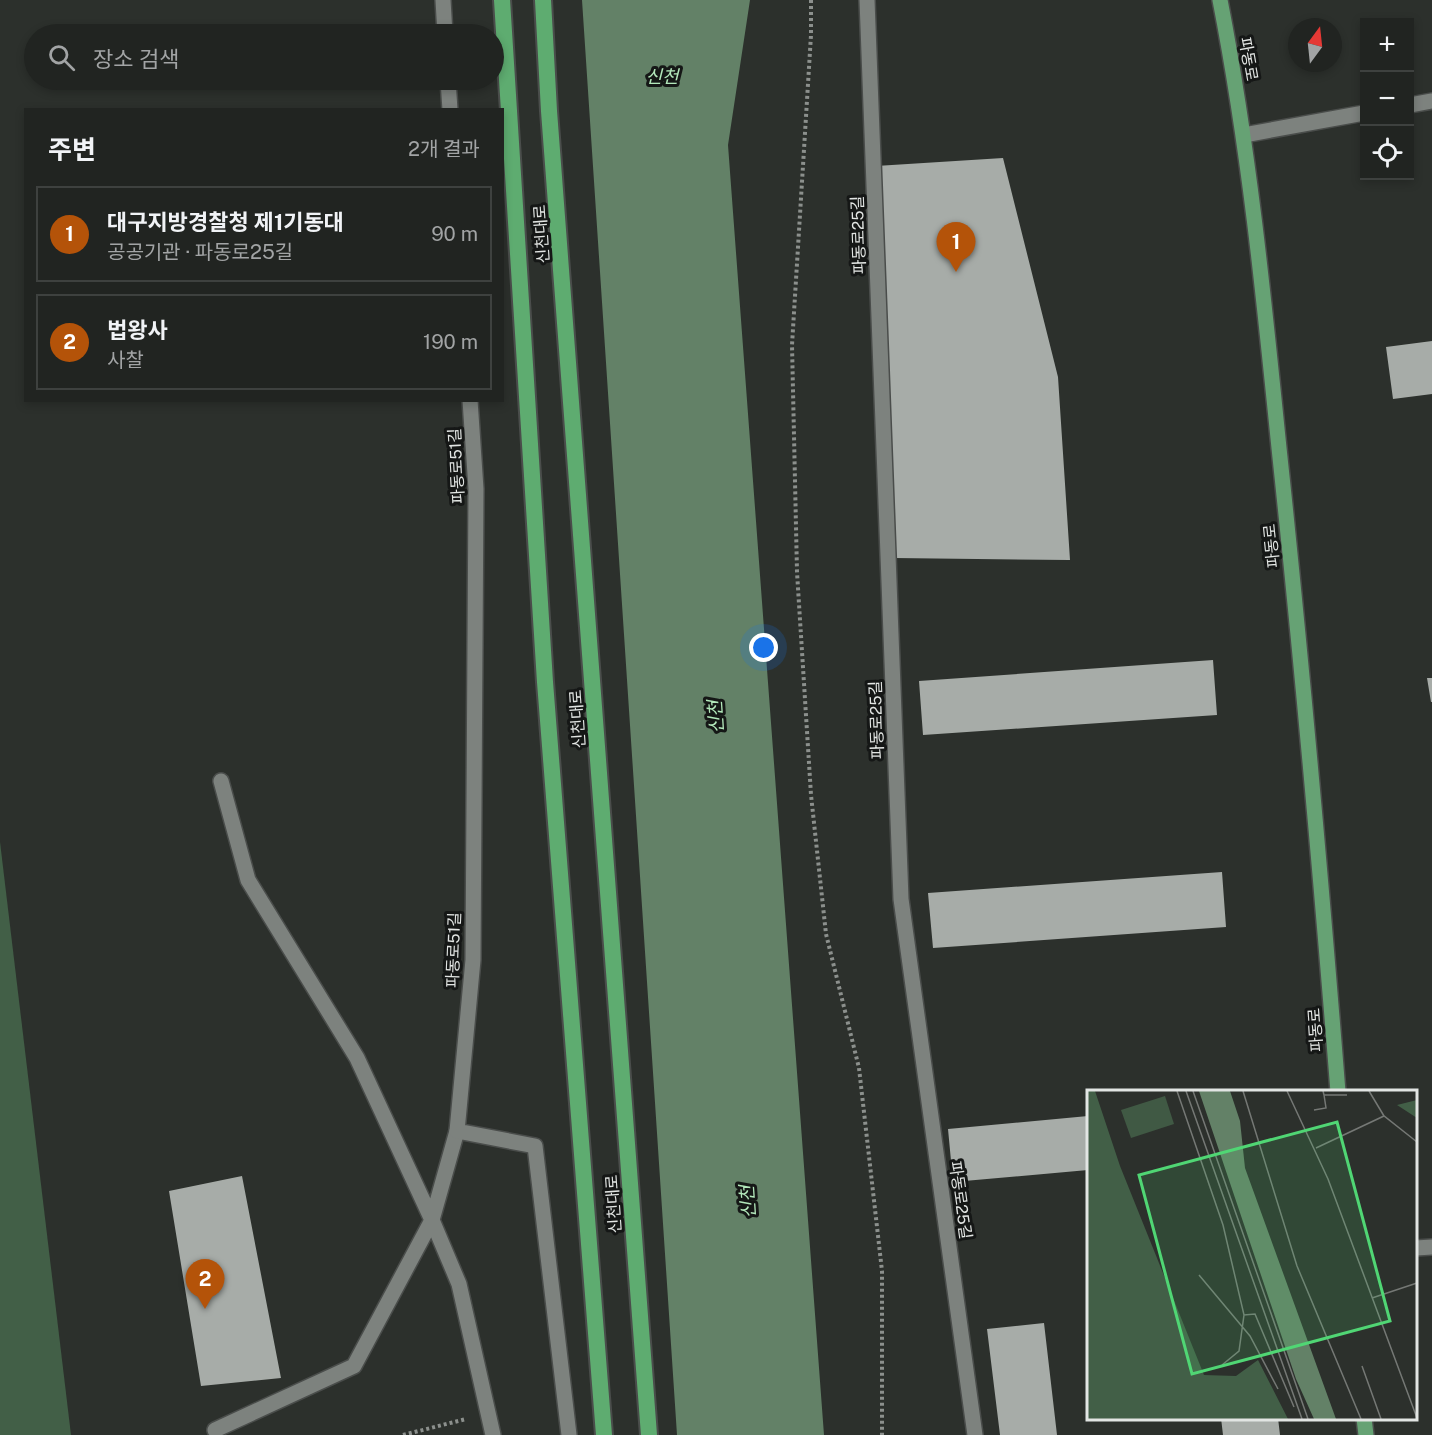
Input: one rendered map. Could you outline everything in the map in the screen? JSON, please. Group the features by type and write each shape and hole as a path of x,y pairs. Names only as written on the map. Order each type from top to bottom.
{"highway":[{"name":"신천대로","path":"502,0 504,24"},
{"name":"신천대로","path":"543,0 549,111 649,1435"},
{"name":"신천대로","path":"504,32 545,682 604,1435"}],"main road":[{"name":"파동로","path":"1220,0 1244,135 1293,580 1325,922 1338,1090"},
{"path":"1364,1420 1366,1435"}],"street":[{"path":"443,0 444,24"},
{"name":"파동로25길","path":"867,0 901,899 975,1435"},
{"path":"449,90 450,108"},
{"path":"1414,104 1432,101"},
{"path":"1244,135 1360,114"},
{"name":"파동로51길","path":"214,1430 354,1366 432,1220 457,1131 473,960 476,489 470,402"},
{"path":"221,781 248,880 357,1058 459,1284 493,1435"},
{"path":"457,1131 534,1146 569,1435"},
{"path":"1417,1248 1432,1247"}],"path":[{"path":"811,0 811,35 792,345 797,572 811,795 826,934 859,1068 882,1271 882,1435"},
{"path":"403,1435 460,1419 488,1416"}],"shaded area":[{"path":"0,842 71,1435 0,1435"}],"water":[{"name":"신천","path":"582,0 750,0 728,145 824,1435 677,1435"}],"building":[{"path":"1003,158 1058,377 1070,560 894,558 876,166"},
{"path":"1432,341 1432,394 1393,399 1386,347"},
{"path":"1213,660 1217,715 923,735 919,681"},
{"path":"1427,678 1432,678 1432,702 1431,702"},
{"path":"1222,872 1226,927 933,948 928,893"},
{"path":"1087,1116 1087,1170 953,1182 948,1129"},
{"path":"242,1176 281,1378 201,1386 169,1191"},
{"path":"1044,1323 1057,1435 1000,1435 987,1329"},
{"path":"1221,1420 1278,1420 1280,1435 1223,1435"}],"place":[{"name":"대구지방경찰청 제1기동대","path":"956,272"},
{"name":"법왕사","path":"205,1309"}]}
